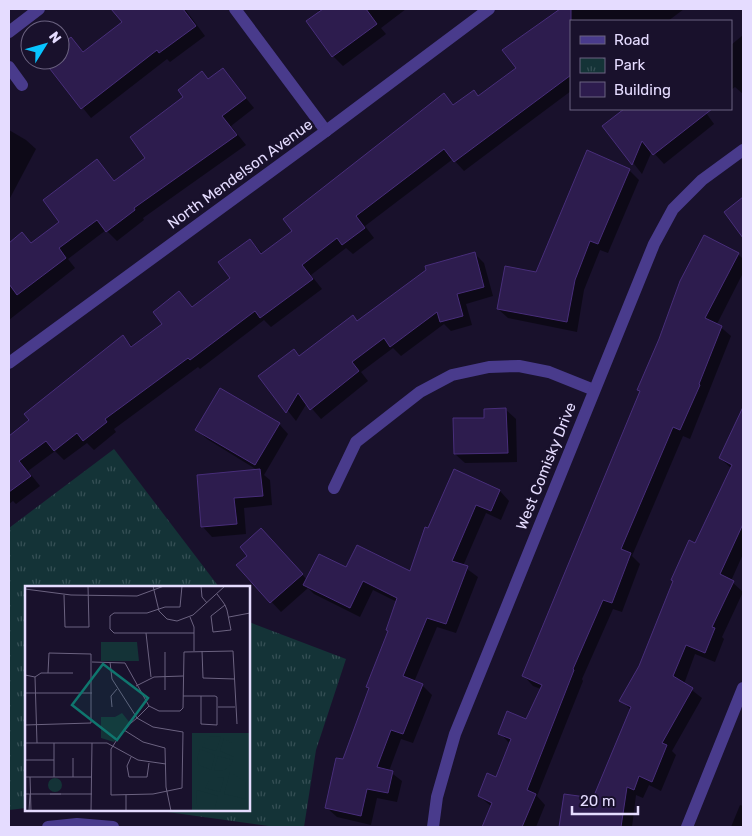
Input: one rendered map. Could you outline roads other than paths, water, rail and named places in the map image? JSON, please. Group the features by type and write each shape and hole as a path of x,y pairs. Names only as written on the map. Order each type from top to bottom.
{"street":[{"path":"9,32 39,9"},
{"path":"235,9 326,132"},
{"name":"North Mendelson Avenue","path":"9,363 326,132 489,9"},
{"path":"9,67 22,85"},
{"name":"West Comisky Drive","path":"433,827 437,797 455,734 654,244 673,209 702,180 743,150"},
{"path":"334,488 356,442 420,392 452,375 489,366 519,366 549,372 594,390"},
{"path":"686,827 743,688"},
{"path":"48,827 77,824 113,827"}]}
